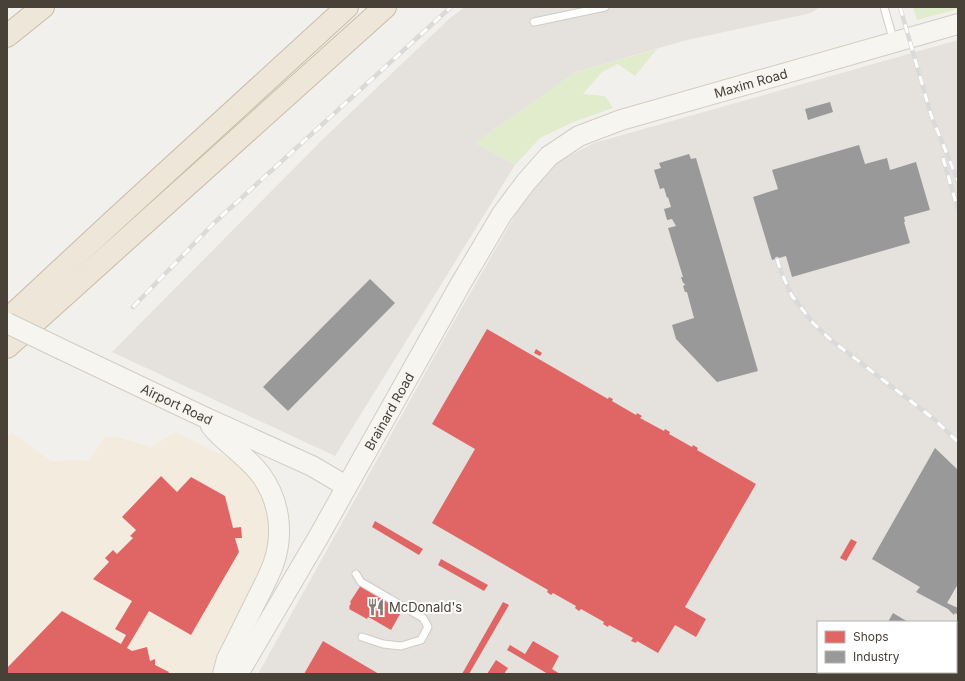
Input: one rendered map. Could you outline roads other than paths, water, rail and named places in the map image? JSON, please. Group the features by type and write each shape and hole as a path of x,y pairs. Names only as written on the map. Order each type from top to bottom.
{"highway":[{"path":"7,36 43,7"},
{"path":"7,320 347,7"},
{"path":"7,347 385,7"},
{"path":"7,311 71,251 110,224"}],"main road":[{"name":"Maxim Road","path":"549,156 579,136 621,120 958,24"},
{"name":"Brainard Road","path":"238,674 316,540 460,284 502,214 526,182 549,156"},
{"name":"Airport Road","path":"7,323 204,417 312,466 346,486"},
{"path":"204,417 222,438 249,461 262,476 274,499 279,524 278,546 273,565 227,659 223,674"}],"lane":[{"path":"534,22 605,7"},
{"path":"884,7 894,42"},
{"path":"356,574 361,582 423,618 428,627 421,640 401,646 383,644 362,637"}],"railway":[{"path":"133,307 214,223 451,7"},
{"path":"900,7 931,115 958,181"},
{"path":"943,158 958,210"},
{"path":"777,259 792,296 813,323 831,340 934,419 958,442"}],"place":[{"name":"McDonald's","path":"376,607"}]}
